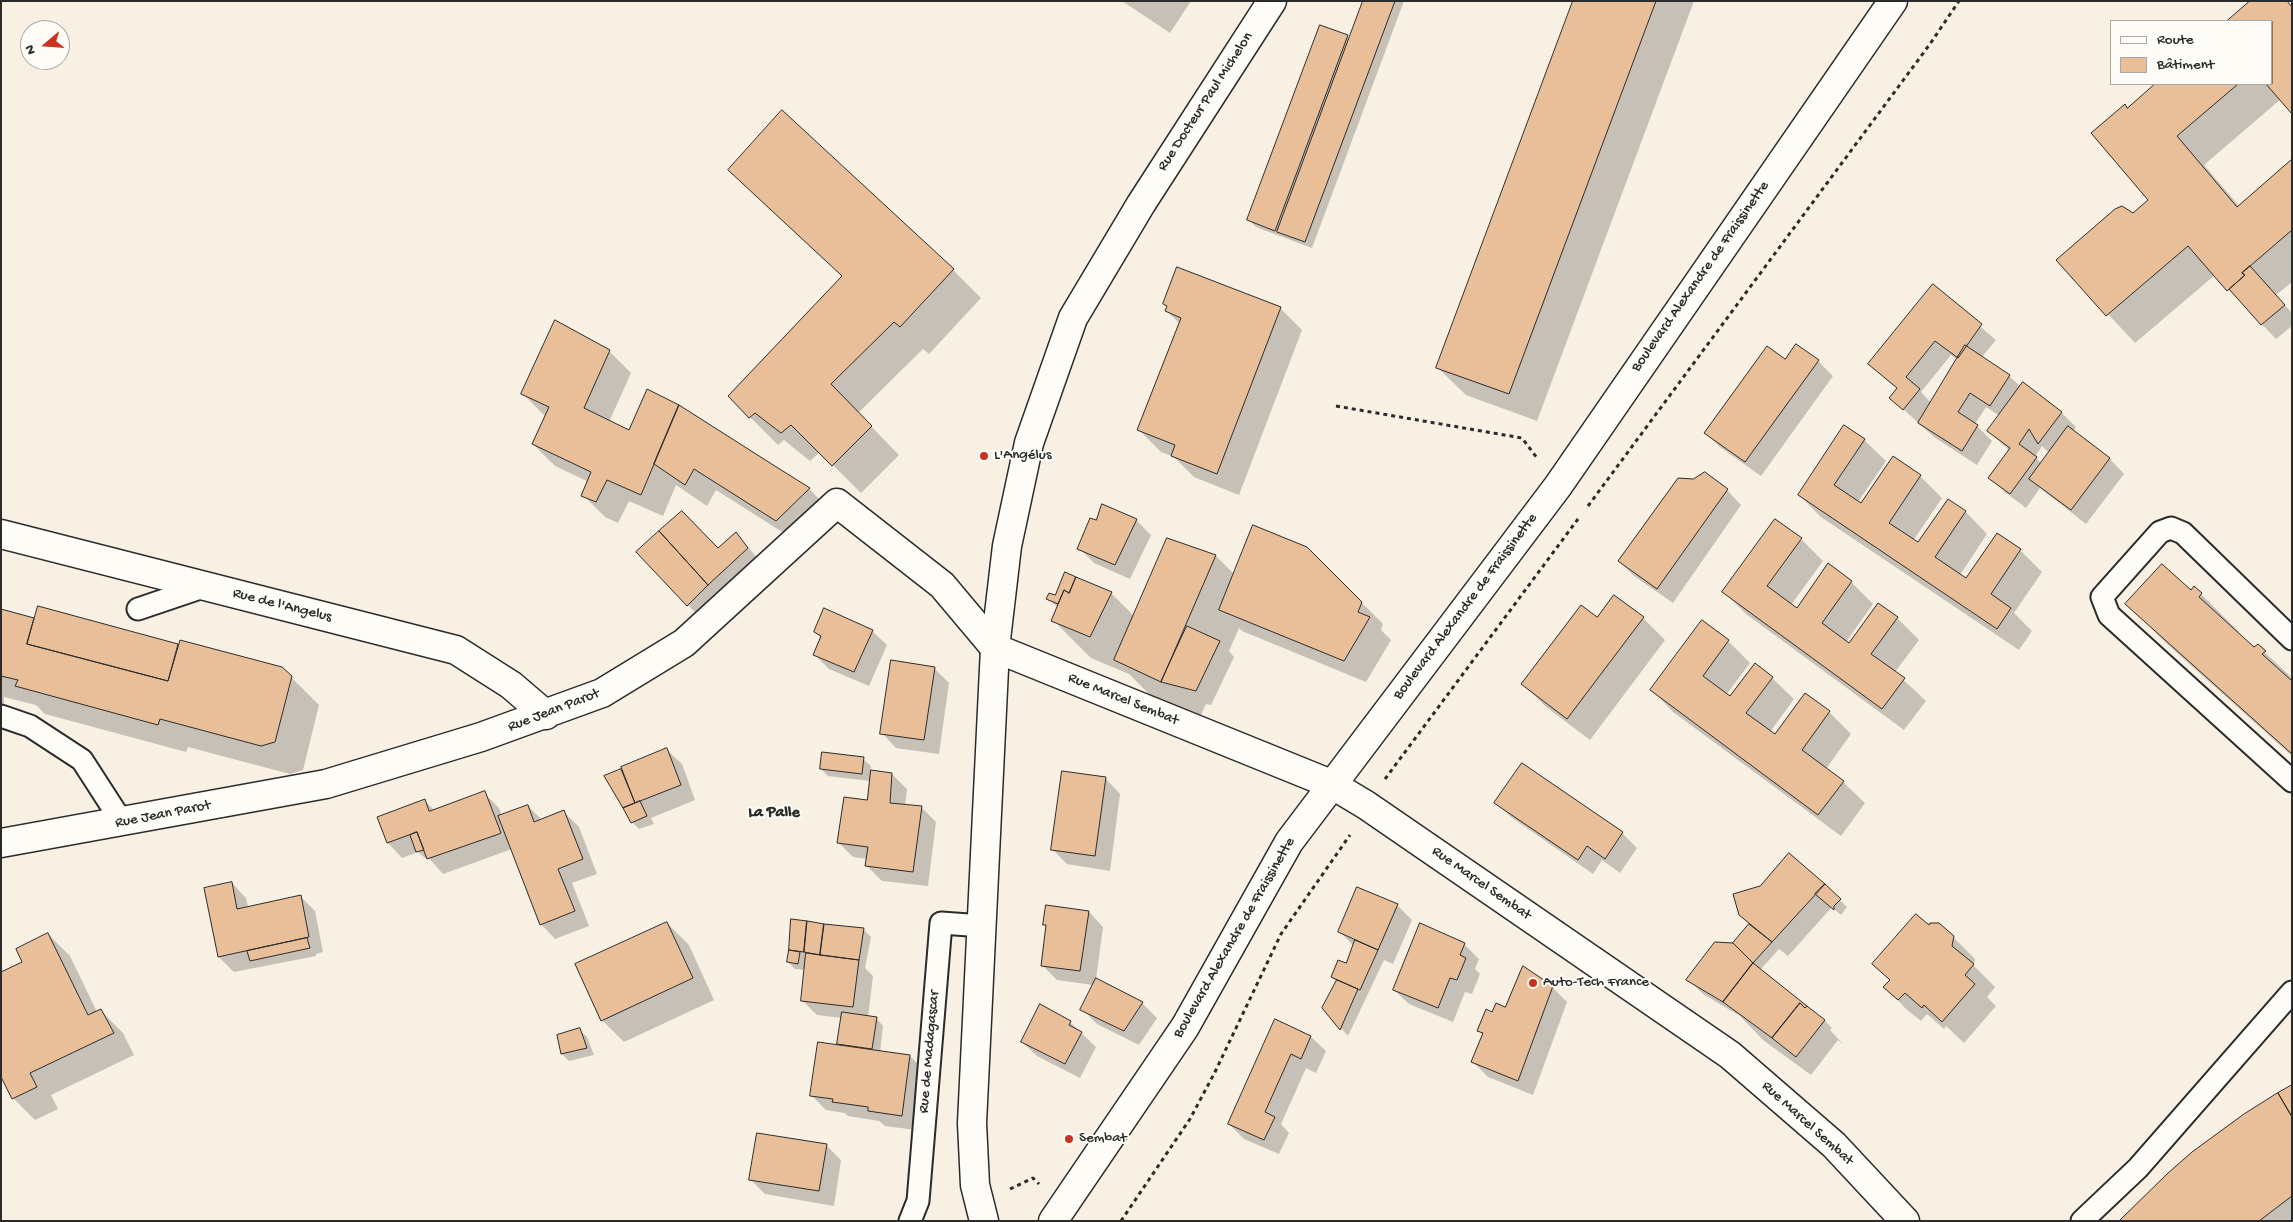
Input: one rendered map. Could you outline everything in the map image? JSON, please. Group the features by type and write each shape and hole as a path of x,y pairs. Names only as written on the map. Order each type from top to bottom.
{"street":[{"name":"Rue Docteur Paul Michelon","path":"995,648 1007,546 1029,443 1073,318 1141,204 1272,1"},
{"name":"Boulevard Alexandre de Fraissinette","path":"1053,1221 1184,1027 1289,842 1558,486 1893,1"},
{"name":"Rue Jean Parot","path":"1,843 326,784 481,737 546,715 602,693 684,643 837,503 942,585 995,648"},
{"name":"Rue de l'Angelus","path":"1,534 456,650 511,685 546,715"},
{"name":"Rue Marcel Sembat","path":"995,648 1331,784 1366,804 1730,1055 1834,1145 1905,1221"},
{"path":"984,1221 976,1185 972,1123 995,648"}],"lane":[{"path":"2292,639 2183,533 2171,528 2160,532 2102,597 2109,615 2292,781"},
{"path":"138,610 206,586"},
{"path":"1,716 30,726 82,760 122,822"},
{"name":"Rue de Madagascar","path":"910,1221 918,1200 941,923 983,926"},
{"path":"2082,1221 2138,1168 2292,992"}],"path":[{"path":"1585,509 1930,44 1959,1"},
{"path":"1336,406 1522,438"},
{"path":"1121,1221 1190,1119 1215,1072 1280,934 1350,836 1366,804 1580,517"}],"building":[{"path":"1363,1 1395,1 1305,242 1277,232"},
{"path":"1573,1 1656,1 1509,394 1436,368"},
{"path":"2250,1 2287,1 2292,7 2292,114 2267,85 2273,85 2273,20 2228,20"},
{"path":"1320,25 1348,35 1275,231 1247,220"},
{"path":"2154,85 2237,85 2177,136 2237,207 2292,159 2292,230 2242,273 2245,275 2227,291 2188,246 2106,316 2056,260 2115,209 2122,206 2133,213 2148,200 2091,133 2125,104 2127,108"},
{"path":"782,110 954,269 900,327 894,322 831,384 872,426 832,466 791,425 781,433 755,413 749,418 728,396 842,276 728,170"},
{"path":"2250,266 2285,305 2261,325 2229,289 2245,275 2242,273"},
{"path":"1177,267 1281,307 1217,474 1171,456 1175,445 1137,430 1181,318 1165,311 1167,306 1163,304"},
{"path":"1933,284 1982,324 1958,358 1935,341 1906,377 1920,389 1903,410 1889,398 1897,388 1868,364"},
{"path":"555,320 610,350 584,408 629,430 647,389 679,405 641,495 607,480 596,502 581,496 591,472 532,444 549,407 521,394"},
{"path":"1796,344 1819,360 1745,462 1704,433 1767,346 1785,359"},
{"path":"1965,345 2010,375 1990,406 1970,393 1958,412 1978,425 1962,451 1918,423"},
{"path":"2023,382 2062,412 2038,444 2029,429 2019,444 2037,457 2010,494 1988,478 2010,448 1987,431"},
{"path":"679,405 810,488 776,521 694,469 685,485 654,464"},
{"path":"1844,425 1865,439 1834,485 1861,503 1893,456 1921,475 1889,523 1918,542 1948,499 1966,511 1935,557 1966,578 1997,533 2021,549 1991,594 2011,608 1997,629 1798,495"},
{"path":"2068,426 2110,458 2071,510 2029,479"},
{"path":"1705,472 1728,489 1657,589 1618,561 1678,478 1693,479"},
{"path":"1102,504 1137,519 1115,565 1077,549 1090,518 1096,520"},
{"path":"682,511 718,548 736,532 748,548 708,585 659,531"},
{"path":"1775,519 1802,538 1767,586 1797,608 1828,563 1852,581 1822,623 1849,643 1878,603 1898,617 1871,654 1905,678 1882,709 1722,592"},
{"path":"1253,525 1307,547 1362,602 1358,612 1370,617 1344,661 1219,610"},
{"path":"659,531 708,585 687,606 636,552"},
{"path":"1167,538 1216,555 1161,682 1114,660"},
{"path":"2162,564 2191,590 2194,586 2202,593 2199,597 2254,647 2258,644 2266,651 2262,654 2292,681 2292,754 2125,604"},
{"path":"1065,572 1076,577 1069,593 1064,590 1058,604 1046,599 1049,593 1055,595"},
{"path":"1076,577 1112,592 1090,637 1051,621 1064,590 1069,593"},
{"path":"1614,595 1644,617 1567,719 1521,684 1581,605 1597,617"},
{"path":"38,606 178,644 168,681 27,644"},
{"path":"824,608 873,630 854,672 813,655 821,636 814,632"},
{"path":"1,609 34,618 27,644 168,681 180,640 282,667 292,676 275,742 261,746 160,719 158,725 15,686 18,680 1,676"},
{"path":"1702,620 1729,640 1703,676 1730,696 1755,663 1773,677 1746,713 1775,734 1805,693 1830,711 1802,750 1844,781 1818,815 1650,690"},
{"path":"1187,626 1220,641 1196,691 1161,682"},
{"path":"891,660 935,667 924,740 880,734"},
{"path":"667,748 681,785 635,803 621,767"},
{"path":"822,752 864,757 862,774 820,769"},
{"path":"1522,763 1623,832 1605,859 1587,846 1578,860 1494,803"},
{"path":"621,769 635,803 623,808 604,776"},
{"path":"871,770 892,773 890,803 922,806 913,872 865,866 868,847 837,843 844,797 867,800"},
{"path":"1062,771 1106,777 1095,856 1051,850"},
{"path":"485,791 501,833 427,859 417,832 387,843 377,817 425,799 429,811"},
{"path":"640,801 647,816 631,823 623,808"},
{"path":"528,805 534,822 564,810 583,859 558,869 575,911 540,925 498,816"},
{"path":"417,832 424,850 416,852 410,835"},
{"path":"1789,853 1825,884 1772,942 1739,915 1733,894 1760,886"},
{"path":"232,882 237,909 301,895 309,937 218,957 204,888"},
{"path":"1825,884 1841,899 1834,906 1834,910 1815,894"},
{"path":"1357,887 1398,904 1378,950 1338,932"},
{"path":"1046,905 1089,911 1080,971 1041,966 1046,925 1043,925"},
{"path":"1916,914 1929,925 1930,923 1939,923 1954,936 1952,946 1974,964 1965,975 1975,984 1942,1022 1924,1005 1922,1008 1905,993 1898,1000 1883,987 1890,980 1872,964"},
{"path":"791,919 807,921 804,952 789,950"},
{"path":"807,921 824,924 820,955 804,952"},
{"path":"667,922 693,978 601,1021 575,964"},
{"path":"1420,923 1465,943 1460,955 1466,958 1457,980 1450,978 1438,1008 1393,990"},
{"path":"824,924 864,928 859,960 820,955"},
{"path":"1749,924 1772,942 1753,963 1733,943"},
{"path":"48,933 88,1015 101,1009 114,1033 30,1073 37,1087 12,1099 1,1077 1,972 22,962 16,949"},
{"path":"307,938 310,948 250,961 247,951"},
{"path":"1355,940 1378,950 1360,990 1331,977 1338,960 1346,963"},
{"path":"1715,942 1733,943 1753,963 1723,1002 1686,980"},
{"path":"789,950 800,952 798,964 787,962"},
{"path":"806,953 859,960 853,1007 801,1001"},
{"path":"1753,963 1807,1006 1805,1008 1800,1003 1772,1038 1723,1002"},
{"path":"1523,966 1553,986 1518,1081 1471,1062 1483,1033 1477,1031 1486,1009 1492,1012 1496,1003 1505,1007"},
{"path":"1096,978 1143,1002 1124,1031 1080,1010"},
{"path":"1337,980 1358,989 1340,1030 1322,1008"},
{"path":"1800,1003 1825,1020 1796,1057 1772,1038"},
{"path":"1040,1004 1071,1021 1069,1025 1082,1032 1065,1064 1021,1042"},
{"path":"842,1012 877,1017 872,1049 837,1044"},
{"path":"1275,1019 1311,1036 1301,1059 1291,1054 1265,1112 1275,1117 1264,1140 1228,1124"},
{"path":"580,1028 587,1048 561,1054 557,1035"},
{"path":"818,1042 910,1055 902,1116 868,1111 868,1107 832,1102 833,1099 810,1096"},
{"path":"2292,1085 2292,1117 2278,1093"},
{"path":"2278,1093 2292,1117 2292,1196 2259,1221 2119,1221 2192,1152 2244,1114"},
{"path":"757,1133 827,1144 819,1191 749,1180"}],"place":[{"name":"L'Angélus","path":"984,456"},
{"name":"Auto-Tech France","path":"1533,983"},
{"name":"Sembat","path":"1069,1139"}],"district":[{"name":"La Palle","path":"774,814"}]}
